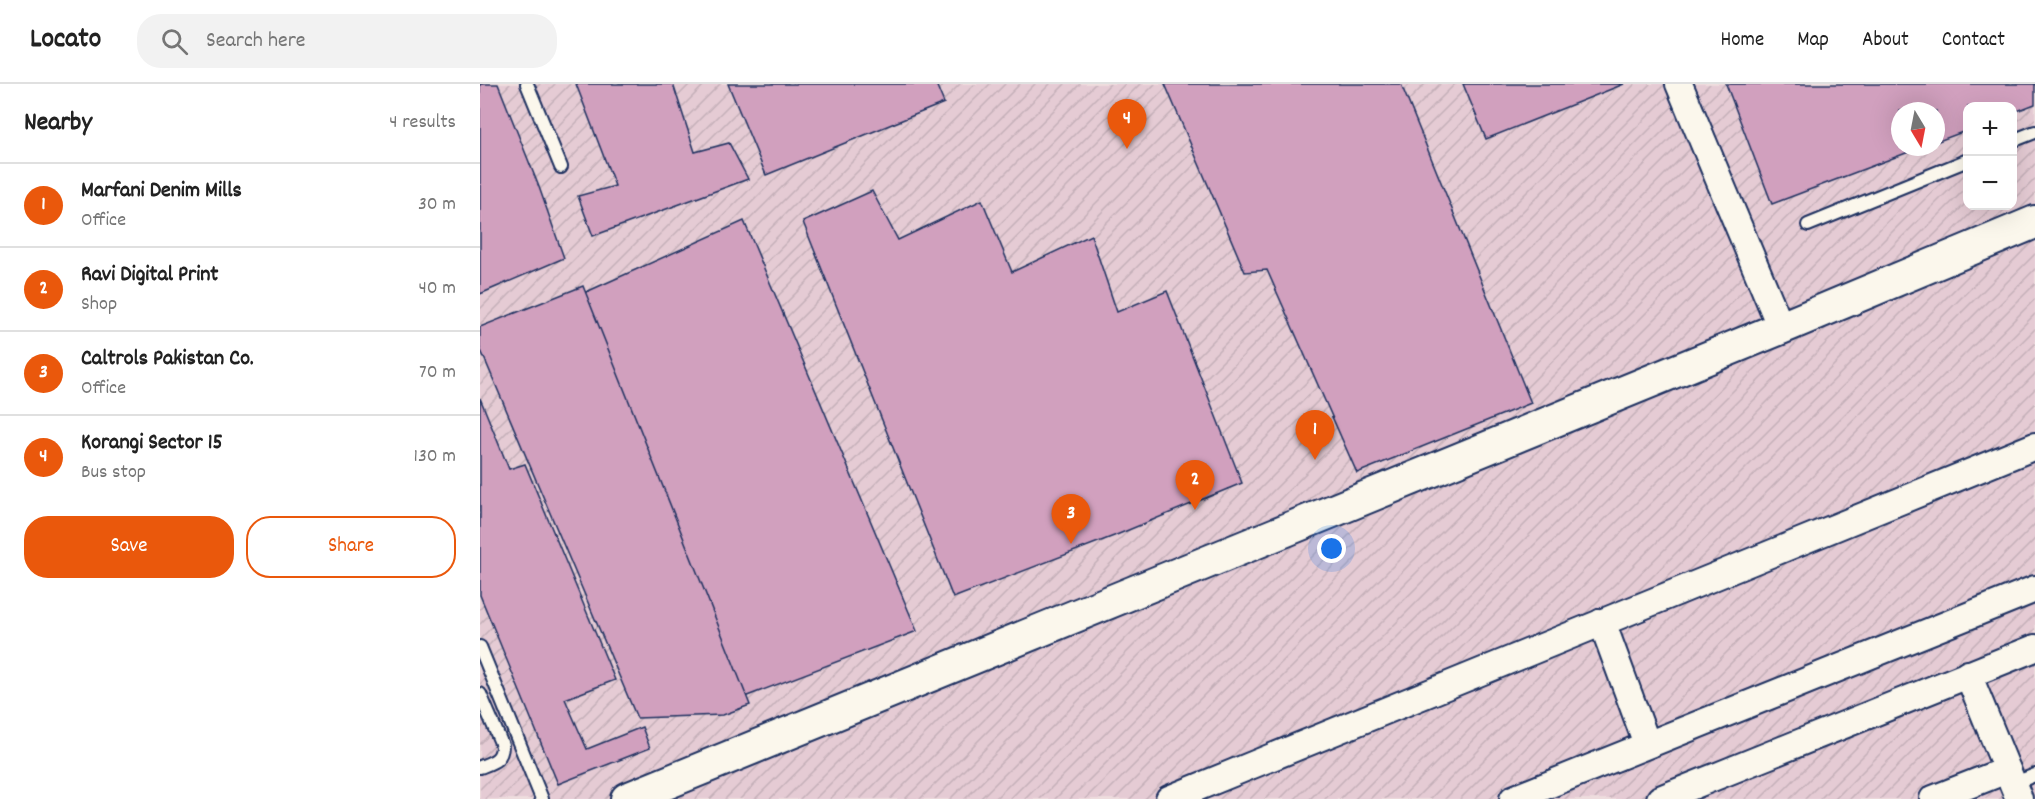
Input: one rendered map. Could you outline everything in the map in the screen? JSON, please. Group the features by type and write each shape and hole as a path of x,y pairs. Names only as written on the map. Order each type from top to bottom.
{"street":[{"path":"1679,84 1781,328"},
{"path":"627,799 2035,222"},
{"path":"1169,799 2035,446"},
{"path":"1513,799 2035,589"},
{"path":"1602,622 1647,744"},
{"path":"1660,799 2035,648"},
{"path":"1933,799 2018,782 1968,674"}],"lane":[{"path":"527,84 561,167"},
{"path":"2017,139 2035,132"},
{"path":"1808,225 1963,162"},
{"path":"480,647 542,799"},
{"path":"480,694 502,745 502,753 498,760 480,767"}],"shaded area":[{"path":"480,84 2035,84 2035,799 480,799"}],"building":[{"path":"480,84 498,84 539,187 564,258 480,294"},
{"path":"576,84 673,84 695,152 729,143 748,179 593,236 578,196 615,186"},
{"path":"728,84 936,84 944,103 766,175"},
{"path":"1165,84 1401,84 1531,403 1357,473 1267,270 1245,272"},
{"path":"1463,84 1624,84 1486,139"},
{"path":"1726,84 2035,84 2035,104 2017,111 2017,102 1963,102 1963,132 1945,139 1945,102 1891,102 1891,156 1898,156 1772,204"},
{"path":"872,191 898,240 982,200 1012,272 1091,235 1117,312 1167,291 1242,483 1114,536 953,598 803,222"},
{"path":"744,221 917,631 742,698 584,293"},
{"path":"583,286 750,705 723,715 637,718 480,348 480,327"},
{"path":"480,398 509,469 525,464 615,680 565,699 587,749 642,727 650,748 558,784 480,595"}],"place":[{"name":"Korangi Sector 15","path":"1127,149"},
{"name":"Marfani Denim Mills","path":"1315,460"},
{"name":"Ravi Digital Print","path":"1195,510"},
{"name":"Caltrols Pakistan Co.","path":"1071,544"}]}
